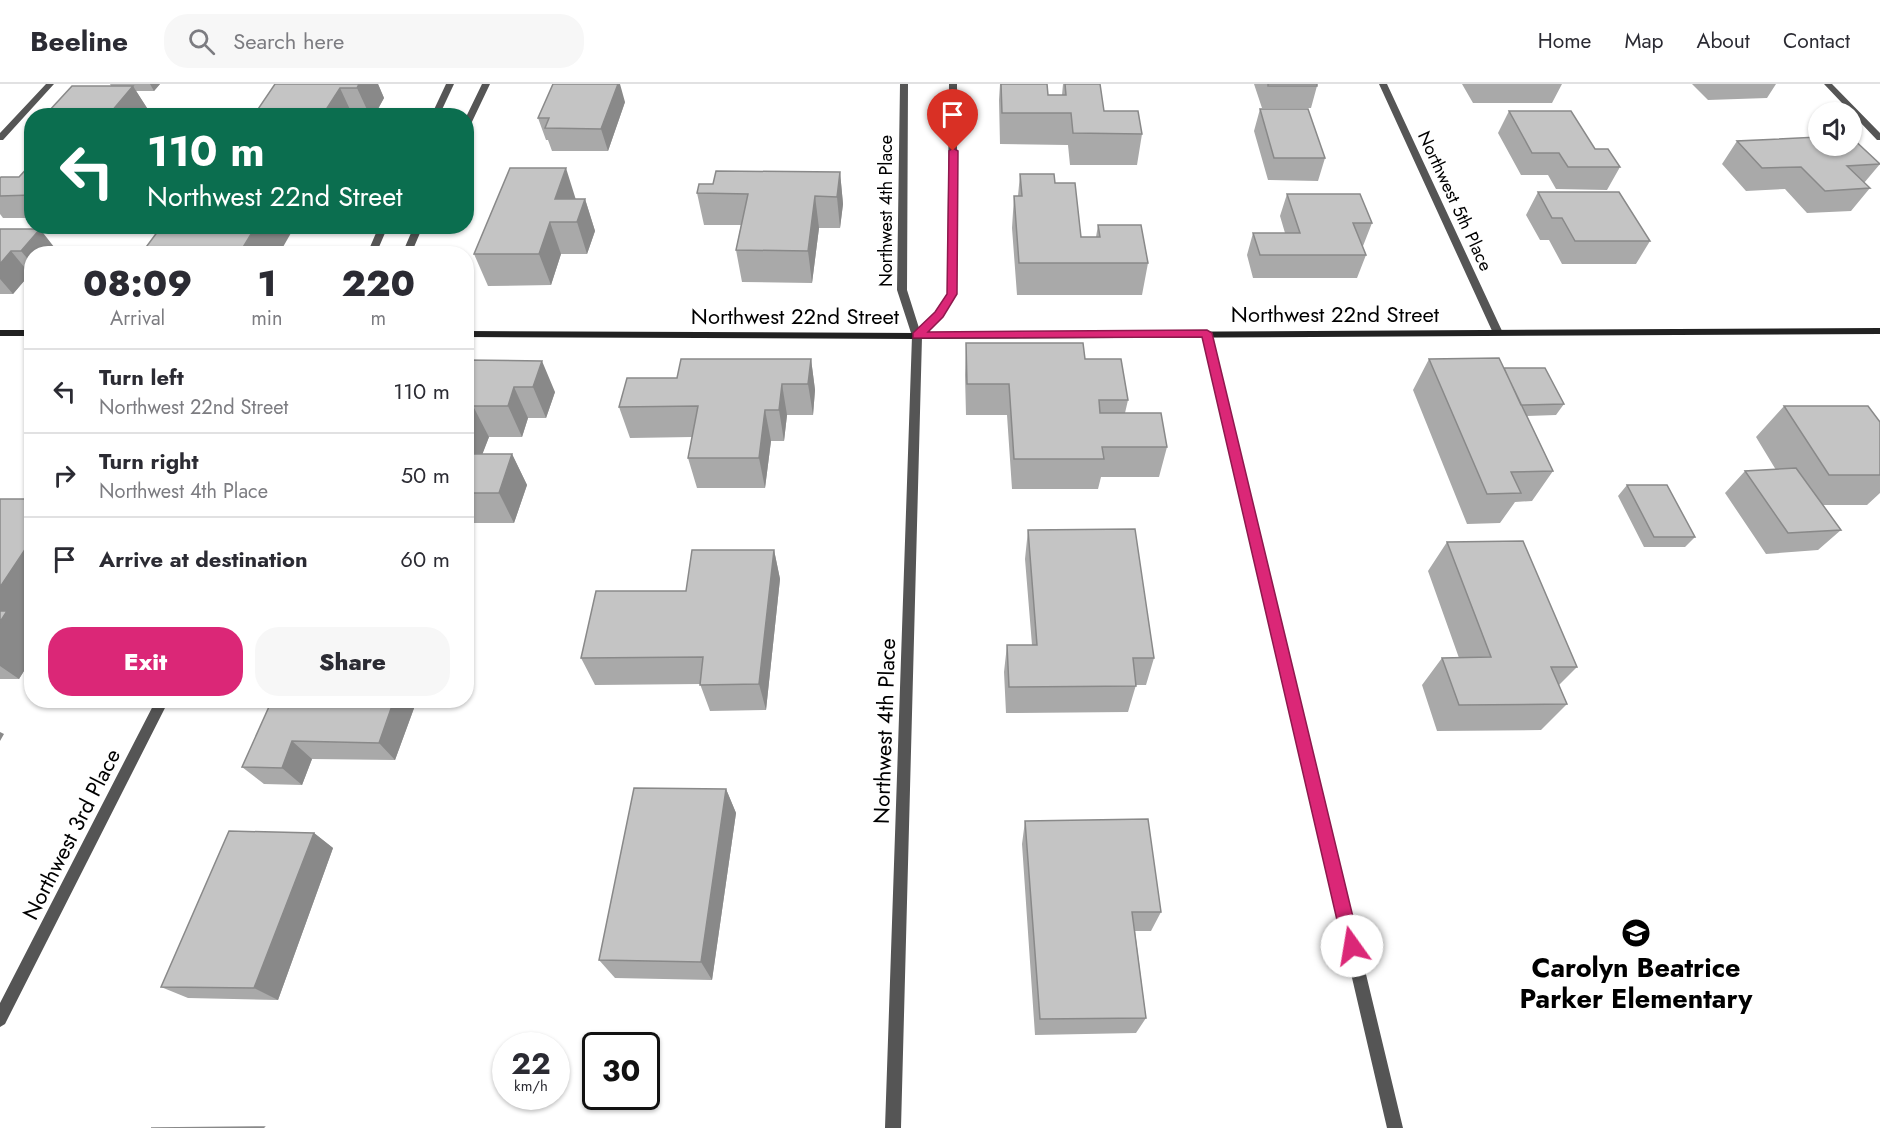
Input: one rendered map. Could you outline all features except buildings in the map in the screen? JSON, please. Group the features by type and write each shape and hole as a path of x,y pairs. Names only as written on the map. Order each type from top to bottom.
{"street":[{"path":"28,108 50,84"},
{"path":"439,108 450,84"},
{"path":"474,109 486,84"},
{"name":"Northwest 4th Place","path":"893,1128 917,336 902,290 904,84"},
{"path":"917,336 939,314 952,294 952,84"},
{"name":"Northwest 5th Place","path":"1383,84 1498,333"},
{"path":"1828,84 1880,138"},
{"path":"0,138 24,112"},
{"name":"Northwest 22nd Street","path":"474,334 917,336 1880,331"},
{"path":"0,333 24,333"},
{"path":"1207,333 1395,1128"},
{"name":"Northwest 3rd Place","path":"0,1018 159,708"}],"place":[{"name":"Carolyn Beatrice Parker Elementary","path":"1636,933"}],"route":[{"path":"953,151 952,294 939,314 917,336 1207,333 1352,946"}]}
